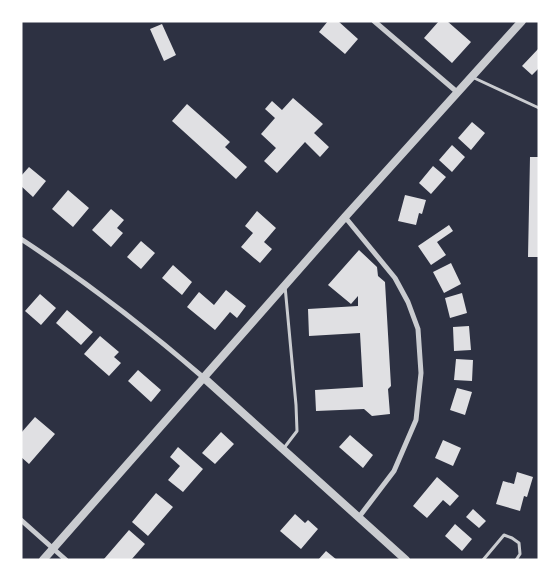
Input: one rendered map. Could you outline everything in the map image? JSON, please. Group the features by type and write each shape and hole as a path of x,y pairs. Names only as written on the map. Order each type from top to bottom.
{"street":[{"path":"374,21 457,92"},
{"path":"43,560 345,217 522,21"},
{"path":"345,217 395,278 408,302 418,329 421,373 416,420 394,471 359,517"},
{"path":"21,239 55,261 162,342 406,560"},
{"path":"21,520 66,560"}],"lane":[{"path":"471,77 539,108"},
{"path":"283,449 297,431 285,286"},
{"path":"483,560 504,535 519,543 520,554 516,560"}],"building":[{"path":"328,21 338,21 358,39 345,54 319,32"},
{"path":"439,21 447,21 471,42 452,63 424,38"},
{"path":"162,24 176,55 164,61 150,29"},
{"path":"539,48 539,68 532,75 522,66"},
{"path":"293,98 323,124 314,133 329,147 320,157 305,142 277,173 264,161 276,148 261,134 275,118 265,109 272,101 282,110"},
{"path":"187,104 230,142 225,147 247,167 236,179 172,121"},
{"path":"472,122 485,133 471,150 458,138"},
{"path":"452,145 465,157 452,172 439,160"},
{"path":"530,157 539,157 539,257 528,257"},
{"path":"433,166 446,177 431,194 419,183"},
{"path":"29,167 46,181 33,197 21,186 21,176"},
{"path":"68,190 89,208 73,227 52,209"},
{"path":"405,195 426,200 422,214 419,213 416,225 398,221"},
{"path":"111,209 124,220 117,228 123,233 111,247 92,230"},
{"path":"257,211 276,228 264,242 272,249 260,263 241,247 253,233 245,226"},
{"path":"449,225 453,231 437,242 446,255 431,265 418,246"},
{"path":"141,241 155,253 141,269 127,257"},
{"path":"359,250 377,267 378,276 385,282 391,386 388,389 390,414 372,416 364,409 316,411 315,390 363,387 360,333 309,336 308,309 358,306 358,296 351,304 328,285"},
{"path":"451,263 461,284 444,293 433,272"},
{"path":"173,265 192,282 182,295 162,278"},
{"path":"226,290 246,306 237,318 230,312 215,330 187,307 199,292 214,305"},
{"path":"462,293 467,313 450,318 445,298"},
{"path":"40,294 56,308 41,325 25,311"},
{"path":"67,310 93,332 81,345 56,323"},
{"path":"469,326 471,350 454,351 453,327"},
{"path":"100,336 119,352 114,357 121,363 109,376 84,354"},
{"path":"456,359 473,360 472,381 454,380"},
{"path":"138,370 161,390 151,402 128,381"},
{"path":"457,388 472,392 465,415 450,410"},
{"path":"35,417 55,434 29,464 21,457 21,433"},
{"path":"221,432 234,444 215,464 202,453"},
{"path":"350,435 373,455 363,468 339,447"},
{"path":"443,440 461,448 453,466 435,458"},
{"path":"178,447 203,469 183,492 168,480 180,466 170,457"},
{"path":"517,472 533,477 527,497 524,496 520,511 496,504 503,481 514,484"},
{"path":"437,477 459,496 450,506 443,500 427,518 413,506"},
{"path":"156,493 173,507 148,536 132,522"},
{"path":"473,509 486,521 479,528 466,517"},
{"path":"295,514 305,523 308,520 318,529 301,549 280,531"},
{"path":"455,524 472,539 462,551 445,536"},
{"path":"129,530 145,544 131,560 105,560 104,559"},
{"path":"326,551 337,560 318,560"}]}
